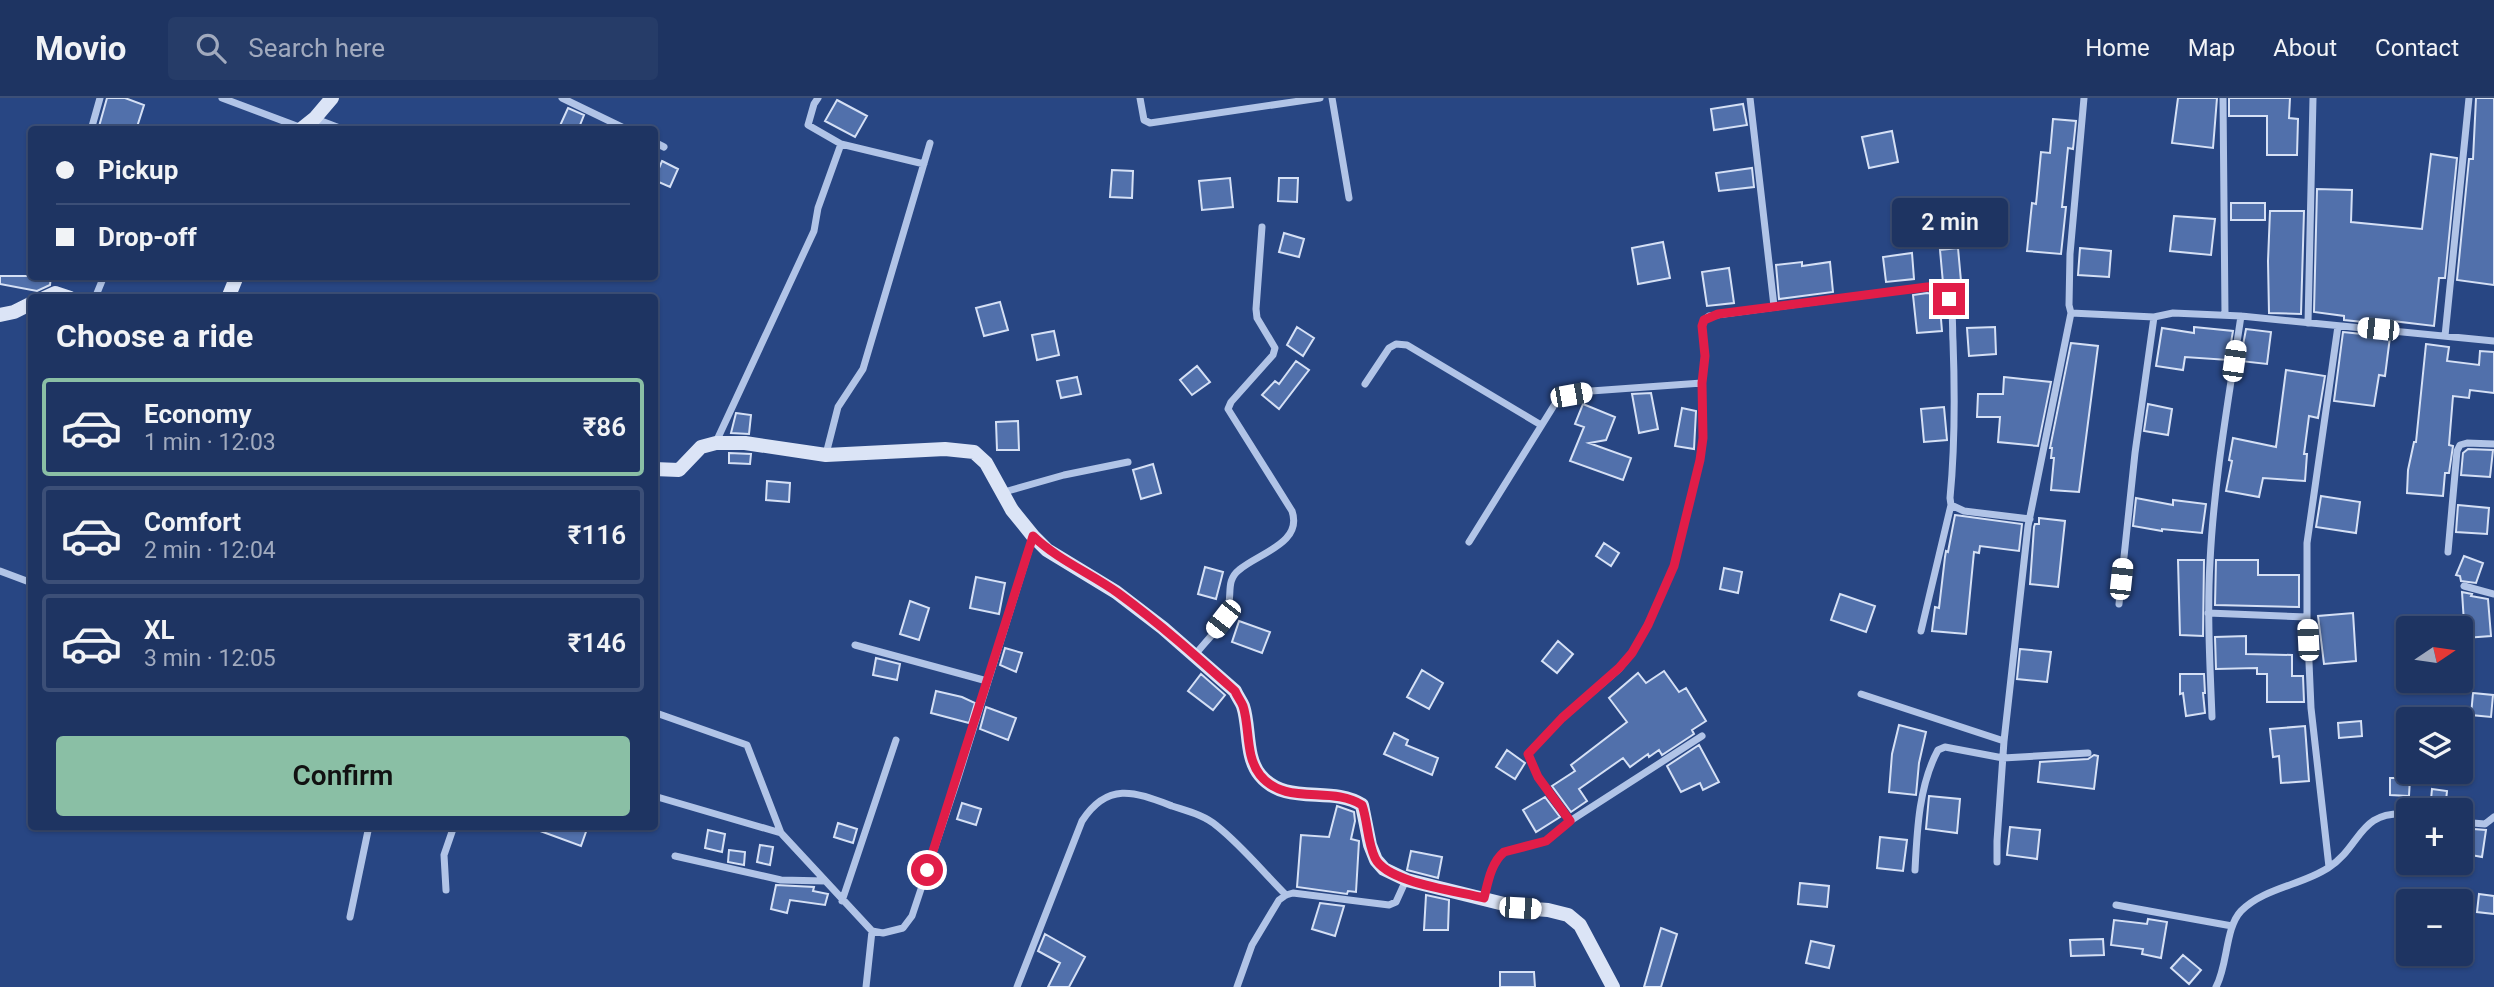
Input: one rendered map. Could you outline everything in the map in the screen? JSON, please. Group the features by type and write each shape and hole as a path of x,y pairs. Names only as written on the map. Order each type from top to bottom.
{"street":[{"path":"92,126 100,98"},
{"path":"222,98 293,126"},
{"path":"305,126 332,98"},
{"path":"562,98 620,126"},
{"path":"818,98 808,125 841,144 924,164"},
{"path":"1140,98 1144,120 1150,123 1320,98"},
{"path":"1332,98 1349,198"},
{"path":"1750,98 1774,306"},
{"path":"1997,862 2004,741 2030,519 2071,313 2070,254 2084,98"},
{"path":"2223,98 2225,316"},
{"path":"2308,323 2313,98"},
{"path":"2445,336 2469,98"},
{"path":"315,118 335,126"},
{"path":"825,455 838,407 863,369 930,143"},
{"path":"658,144 664,147"},
{"path":"716,443 814,231 818,208 841,144"},
{"path":"1194,655 1227,612 1231,579 1238,570 1284,541 1294,528 1292,510 1228,409 1231,402 1273,355 1275,348 1257,318 1256,309 1262,227"},
{"path":"1570,821 1538,777 1528,754 1562,718 1619,668 1632,653 1648,625 1674,566 1692,500 1703,438 1704,320 1718,314 1774,306 1927,287 1938,286 1944,290 1951,308 1953,348 1954,437 1951,506 1921,631"},
{"path":"0,315 28,305"},
{"path":"2071,313 2154,317 2173,313 2241,316 2494,341"},
{"path":"2212,718 2208,613 2214,517 2241,316"},
{"path":"2119,604 2135,453 2154,317"},
{"path":"2329,867 2311,708 2307,543 2338,326"},
{"path":"1365,384 1388,348 1396,344 1407,345 1541,425"},
{"path":"1469,542 1558,399 1591,391 1702,383"},
{"path":"658,469 679,470 701,447 716,443 745,443 825,455 945,449 974,452 986,463 1012,510 1047,550 1116,592 1235,691 1242,705 1253,762 1260,775 1275,787 1293,793 1350,798 1362,805 1376,860 1384,869 1407,880 1520,908 1568,915 1580,925 1613,987"},
{"path":"2448,552 2457,451 2460,445 2467,443 2494,444"},
{"path":"1004,492 1064,475 1128,462"},
{"path":"1951,506 1964,511 2030,519"},
{"path":"659,714 747,746 782,834 872,931 883,933 904,928 912,916 1033,536"},
{"path":"0,571 28,582"},
{"path":"2464,586 2494,594"},
{"path":"2208,613 2307,617"},
{"path":"855,645 987,681"},
{"path":"1861,694 2004,741"},
{"path":"1484,898 1492,870 1504,852 1546,841 1570,821 1702,736"},
{"path":"842,901 896,740"},
{"path":"1915,870 1918,823 1928,774 1938,750 1945,747 2003,758 2088,753"},
{"path":"1017,987 1082,821 1088,811 1111,794 1138,793 1204,817 1227,835 1286,895"},
{"path":"658,797 782,834"},
{"path":"2216,987 2225,962 2232,926 2241,912 2255,901 2329,867 2344,855 2367,825 2378,817 2396,812"},
{"path":"2473,824 2493,821"},
{"path":"350,917 368,830"},
{"path":"446,890 444,855 453,830"},
{"path":"675,856 781,880 825,881"},
{"path":"1237,987 1252,945 1279,900 1286,895 1304,894 1389,905 1402,895 1407,880"},
{"path":"2116,905 2232,926"},
{"path":"866,987 872,931"}],"building":[{"path":"107,98 125,98 144,105 137,126 99,126"},
{"path":"2178,98 2217,98 2213,148 2172,143"},
{"path":"2229,98 2290,98 2289,118 2298,119 2297,155 2267,155 2267,116 2229,116"},
{"path":"2476,98 2494,98 2494,285 2457,280 2469,159 2473,159"},
{"path":"837,100 867,116 855,137 825,121"},
{"path":"1743,104 1747,125 1714,130 1711,109"},
{"path":"568,108 584,115 580,126 560,126"},
{"path":"2053,119 2076,121 2073,149 2068,148 2061,254 2027,251 2032,203 2036,204 2041,152 2050,153"},
{"path":"1892,131 1898,162 1869,168 1862,137"},
{"path":"2431,154 2457,158 2445,278 2439,278 2434,326 2392,321 2392,325 2344,320 2344,316 2314,312 2317,189 2352,190 2351,222 2422,229"},
{"path":"662,161 678,169 670,187 658,182 658,170"},
{"path":"1752,168 1754,187 1719,191 1716,173"},
{"path":"1112,170 1133,171 1132,198 1110,197"},
{"path":"1230,178 1233,207 1202,210 1199,181"},
{"path":"1279,178 1298,178 1297,202 1278,201"},
{"path":"2231,203 2265,203 2265,220 2231,220"},
{"path":"2270,211 2304,211 2301,314 2269,313"},
{"path":"2174,216 2215,219 2211,255 2170,251"},
{"path":"1284,233 1304,239 1299,257 1279,252"},
{"path":"1663,242 1670,278 1638,284 1632,248"},
{"path":"1958,248 1961,281 1943,283 1940,250"},
{"path":"2080,248 2111,251 2109,277 2078,275"},
{"path":"1912,253 1914,279 1886,282 1883,257"},
{"path":"1802,262 1802,266 1830,262 1833,292 1779,299 1776,265"},
{"path":"1729,268 1734,303 1707,306 1702,272"},
{"path":"0,276 28,276 28,280 51,280 50,285 37,291 0,284"},
{"path":"1913,295 1939,295 1942,331 1917,333"},
{"path":"1000,302 1008,330 984,336 976,308"},
{"path":"1297,327 1314,338 1303,356 1287,345"},
{"path":"1995,327 1996,354 1969,356 1967,328"},
{"path":"2194,327 2233,331 2228,360 2185,357 2183,370 2156,366 2162,328 2194,333"},
{"path":"2246,329 2271,332 2267,364 2240,361"},
{"path":"1054,331 1059,355 1037,360 1032,335"},
{"path":"2343,332 2390,337 2385,376 2379,375 2374,406 2334,401"},
{"path":"2071,343 2098,346 2079,492 2051,490 2054,458 2051,458 2050,448"},
{"path":"2426,344 2449,347 2447,361 2479,365 2480,351 2494,352 2494,393 2470,390 2469,398 2453,396 2449,445 2453,446 2449,473 2445,473 2443,496 2407,493 2408,470 2416,442"},
{"path":"1296,361 1309,370 1279,409 1262,395 1275,381 1279,384"},
{"path":"1197,366 1210,382 1192,395 1180,380"},
{"path":"2286,370 2325,376 2318,418 2309,416 2304,454 2307,454 2305,481 2263,478 2259,497 2226,491 2233,438 2276,447"},
{"path":"1077,377 1081,394 1061,398 1057,381"},
{"path":"2004,377 2051,382 2038,446 1998,442 2000,417 1977,417 1978,394 2003,394"},
{"path":"1651,393 1658,429 1639,433 1632,394"},
{"path":"1583,404 1615,417 1606,440 1589,443 1631,458 1623,480 1570,461 1584,427 1575,424"},
{"path":"2148,404 2172,409 2168,435 2144,431"},
{"path":"1944,407 1947,440 1924,442 1921,409"},
{"path":"1682,408 1696,411 1694,449 1675,446"},
{"path":"736,413 751,415 749,434 731,433"},
{"path":"1018,421 1019,450 997,450 996,422"},
{"path":"2468,449 2493,450 2490,477 2461,475 2463,453"},
{"path":"729,453 751,454 750,464 729,463"},
{"path":"1153,464 1161,493 1141,499 1133,470"},
{"path":"767,481 790,483 789,502 766,500"},
{"path":"2321,496 2360,502 2356,533 2316,527"},
{"path":"2136,498 2173,505 2173,500 2206,504 2202,533 2133,526"},
{"path":"2458,505 2489,508 2487,534 2456,532"},
{"path":"1955,515 2022,524 2019,551 1980,546 1979,553 1974,552 1966,634 1932,631 1935,607 1939,608 1946,551 1948,552"},
{"path":"2039,518 2065,521 2058,587 2030,584 2034,527 2039,524"},
{"path":"1604,543 1619,553 1611,566 1596,556"},
{"path":"2464,556 2483,563 2476,583 2461,581 2460,576 2456,575"},
{"path":"2178,560 2204,560 2203,636 2180,635"},
{"path":"2216,560 2258,560 2258,575 2299,575 2299,607 2215,605"},
{"path":"1205,567 1223,572 1216,599 1198,594"},
{"path":"1724,568 1742,572 1738,593 1720,589"},
{"path":"976,577 1005,583 999,614 970,608"},
{"path":"2462,592 2488,599 2491,636 2473,637 2473,616 2464,616"},
{"path":"1840,594 1875,606 1866,632 1831,620"},
{"path":"910,601 929,608 919,640 900,634"},
{"path":"2353,613 2356,661 2324,664 2318,616"},
{"path":"1239,621 1270,632 1262,653 1232,642"},
{"path":"2246,636 2246,654 2292,655 2292,676 2303,676 2304,702 2267,702 2267,674 2257,674 2257,668 2216,669 2215,637"},
{"path":"1558,641 1573,654 1557,673 1542,661"},
{"path":"1005,648 1022,653 1016,672 1000,665"},
{"path":"2020,649 2051,652 2047,682 2017,679"},
{"path":"876,658 900,664 897,680 873,675"},
{"path":"1422,670 1443,683 1429,709 1407,697"},
{"path":"1664,671 1679,692 1686,688 1706,721 1692,730 1694,734 1662,755 1659,750 1649,757 1648,754 1630,767 1623,758 1579,789 1587,801 1571,812 1552,786 1575,771 1571,765 1627,722 1609,698 1638,673 1646,683"},
{"path":"1201,674 1225,695 1213,710 1188,691"},
{"path":"2180,674 2204,674 2205,713 2186,716 2183,693 2180,694"},
{"path":"936,691 975,703 969,723 931,713"},
{"path":"2473,693 2493,695 2491,717 2473,715"},
{"path":"986,707 1016,718 1008,740 980,729"},
{"path":"2361,721 2362,736 2339,738 2338,723"},
{"path":"1899,725 1926,732 1916,795 1889,792 1892,754"},
{"path":"2305,726 2309,781 2281,783 2279,756 2273,757 2270,729"},
{"path":"1394,733 1408,740 1406,745 1438,758 1432,775 1384,754"},
{"path":"1699,745 1719,782 1703,790 1700,783 1681,792 1667,766"},
{"path":"1507,750 1525,763 1515,779 1496,767"},
{"path":"2094,755 2098,756 2094,789 2038,782 2040,762 2088,759"},
{"path":"2390,778 2396,778 2396,784 2410,784 2409,796 2390,795"},
{"path":"2432,789 2447,791 2446,798 2431,798"},
{"path":"1929,796 1960,799 1957,833 1926,829"},
{"path":"1545,797 1560,817 1536,832 1523,810"},
{"path":"962,803 981,809 976,825 957,819"},
{"path":"1337,806 1354,812 1351,839 1359,841 1356,892 1348,891 1347,894 1297,887 1301,835 1329,837"},
{"path":"838,823 857,829 853,843 834,837"},
{"path":"2010,827 2040,830 2037,859 2007,855"},
{"path":"2473,829 2486,830 2482,857 2473,855"},
{"path":"537,830 587,830 581,846"},
{"path":"708,830 725,834 722,852 705,848"},
{"path":"1880,837 1907,840 1903,871 1877,868"},
{"path":"760,845 773,847 770,865 757,862"},
{"path":"729,850 745,852 744,865 728,862"},
{"path":"1411,851 1442,857 1438,878 1407,870"},
{"path":"1800,883 1829,886 1827,907 1798,904"},
{"path":"776,885 814,887 813,891 828,894 825,905 790,900 787,913 771,909"},
{"path":"2479,894 2494,896 2494,914 2477,912"},
{"path":"1426,895 1449,900 1448,930 1424,930"},
{"path":"1320,903 1344,906 1335,936 1312,929"},
{"path":"2148,919 2167,922 2161,958 2142,954 2143,949 2111,945 2114,920 2147,924"},
{"path":"1661,928 1677,934 1661,987 1644,987"},
{"path":"1045,934 1085,957 1069,987 1048,987 1060,963 1038,951"},
{"path":"2103,939 2104,955 2071,956 2070,940"},
{"path":"1811,941 1834,946 1829,968 1806,963"},
{"path":"2183,955 2201,970 2189,984 2171,968"},
{"path":"1500,972 1534,972 1535,987 1500,987"}],"route":[{"path":"927,870 1033,536 1047,550 1116,592 1163,628 1235,691 1247,724 1253,762 1260,775 1275,787 1293,793 1350,798 1362,805 1370,845 1376,860 1384,869 1407,880 1484,898 1499,856 1504,852 1546,841 1570,821 1538,777 1528,754 1562,718 1619,668 1632,653 1648,625 1674,566 1692,500 1703,438 1704,320 1718,314 1938,286 1949,299"}]}
